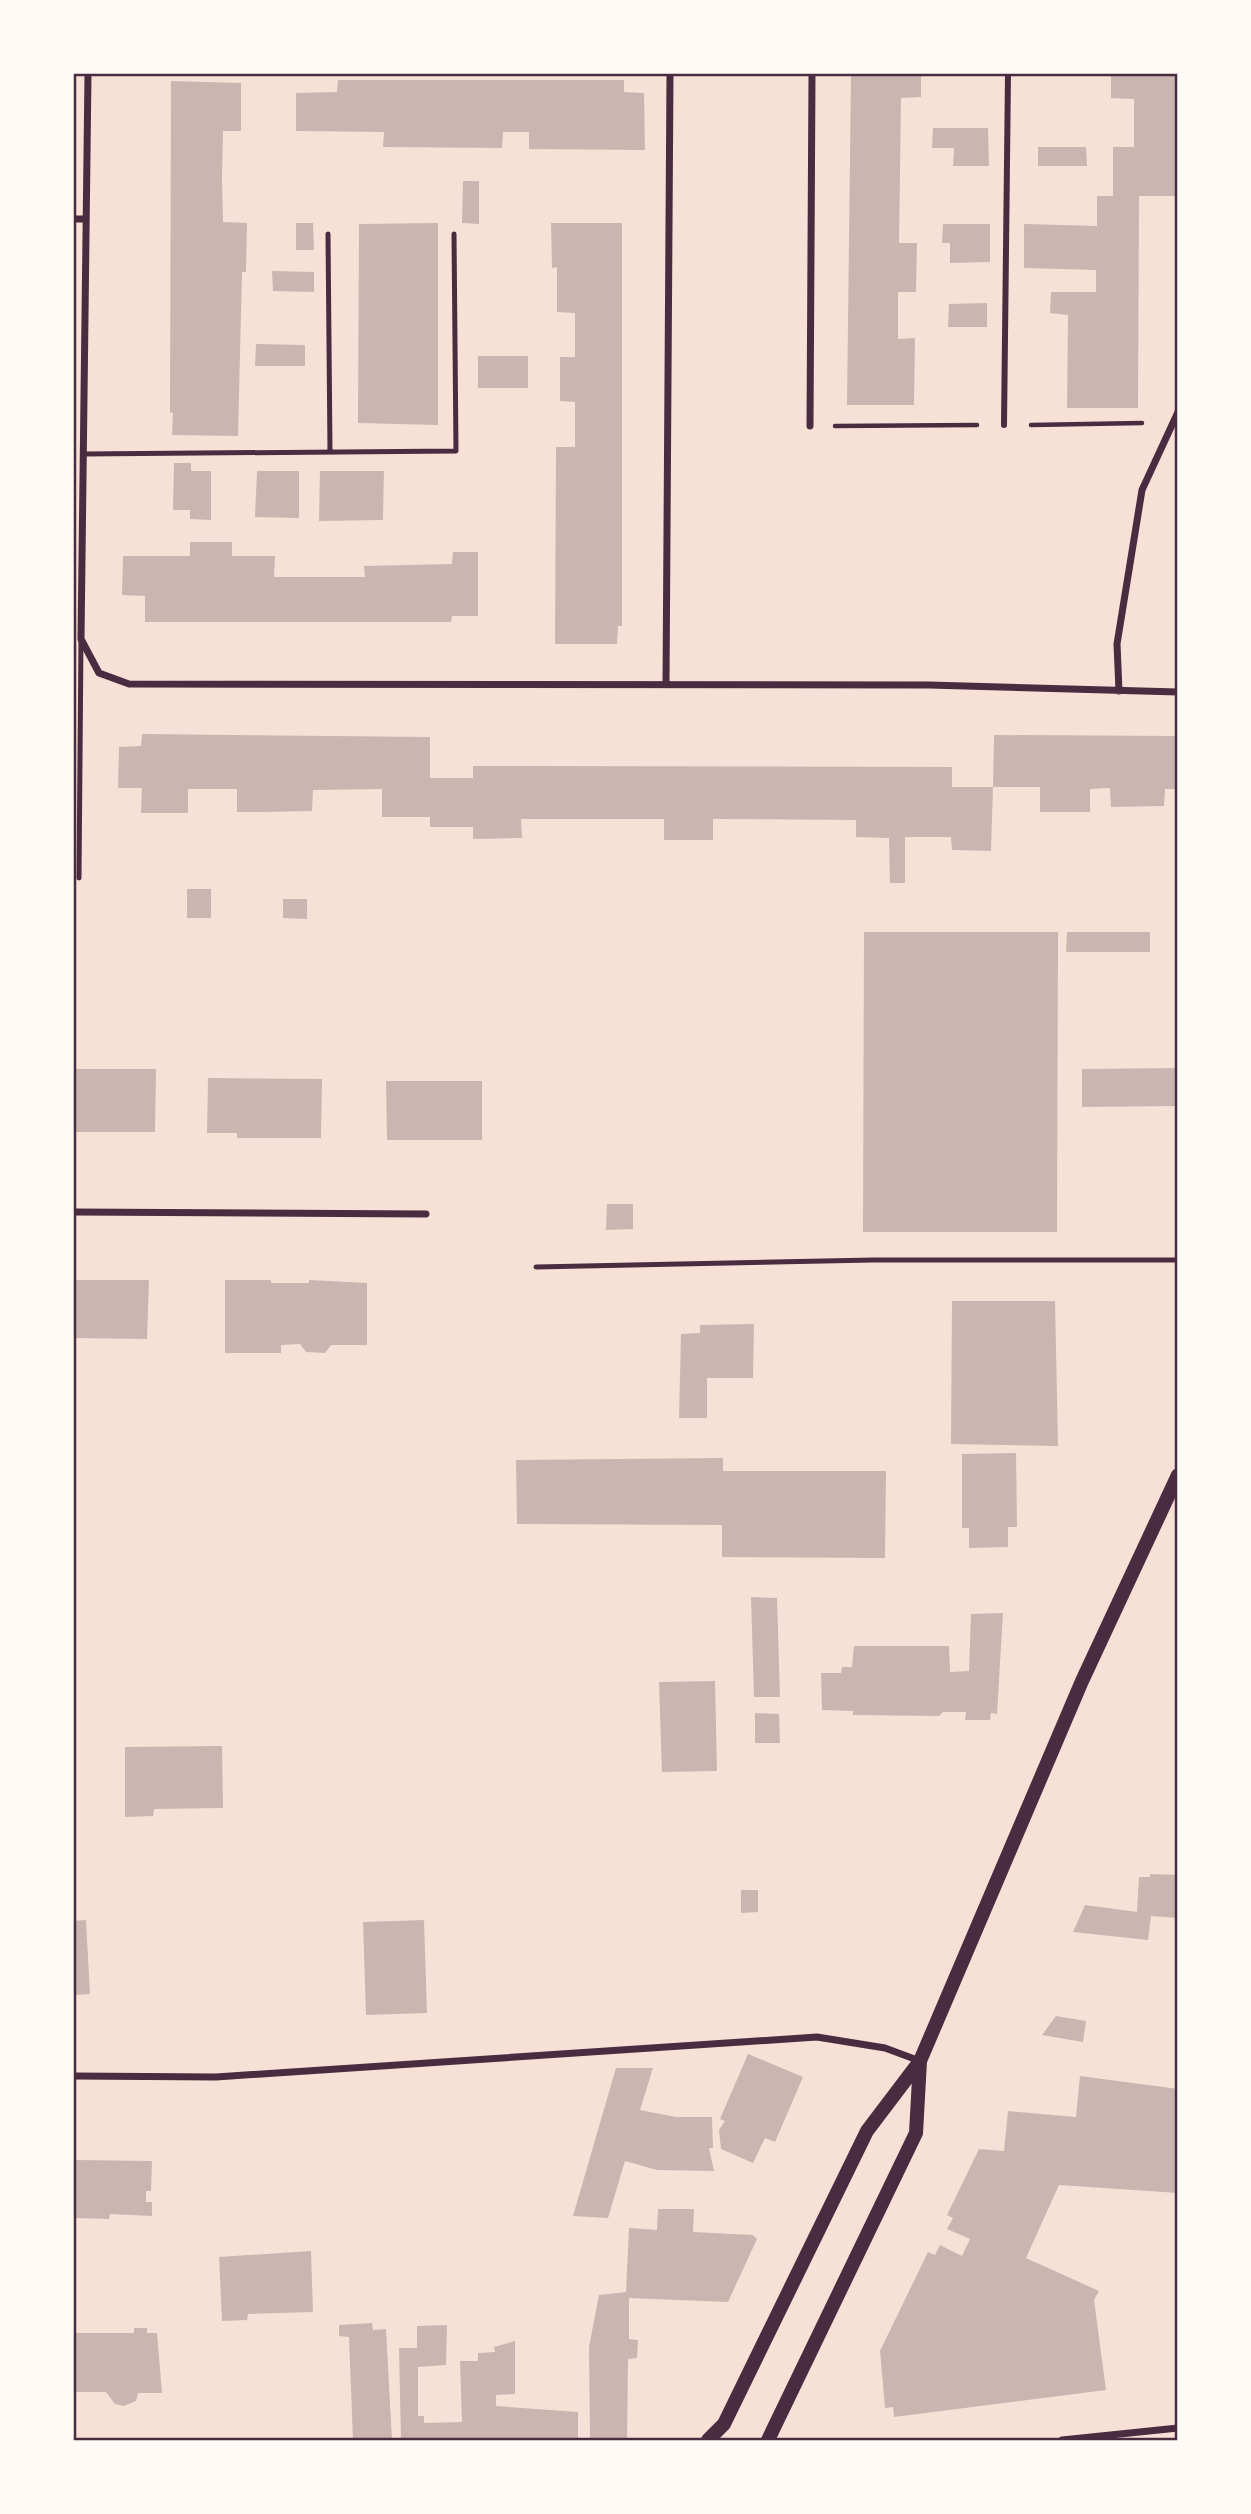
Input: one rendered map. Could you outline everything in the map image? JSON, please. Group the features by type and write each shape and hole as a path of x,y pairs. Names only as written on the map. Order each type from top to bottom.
{"main road":[{"path":"708,2441 724,2424 867,2131 920,2061 1082,1682 1178,1475"},
{"path":"768,2441 916,2133 920,2061"}],"street":[{"path":"88,74 81,639 99,673 129,684 929,685 1178,692"},
{"path":"666,684 670,74"},
{"path":"810,426 812,74"},
{"path":"1004,425 1008,74"},
{"path":"74,219 86,219"},
{"path":"1119,691 1117,644 1142,490 1178,412"},
{"path":"74,1212 426,1214"},
{"path":"74,2076 216,2077 817,2037 885,2049 920,2061"},
{"path":"1062,2441 1178,2428"}],"lane":[{"path":"328,234 330,451"},
{"path":"84,454 456,451 454,234"},
{"path":"74,432 84,432"},
{"path":"79,878 81,639"},
{"path":"536,1267 861,1261 1178,1260"}],"path":[{"path":"810,426 1172,423"}],"building":[{"path":"851,74 921,74 921,97 901,98 899,243 917,243 916,292 898,292 898,339 915,338 914,405 847,405"},
{"path":"1111,74 1178,74 1178,196 1139,196 1138,408 1067,408 1068,315 1050,313 1051,292 1096,292 1096,270 1024,268 1024,224 1097,226 1097,196 1113,196 1113,147 1134,147 1134,99 1111,98"},
{"path":"338,80 624,80 624,92 644,93 645,150 529,149 529,132 503,132 502,148 383,147 384,132 296,131 296,93 337,92"},
{"path":"171,81 241,83 241,131 223,131 222,178 223,222 247,223 246,272 242,272 238,436 172,435"},
{"path":"933,128 988,128 989,166 953,166 954,148 932,148"},
{"path":"1038,147 1086,147 1087,166 1038,166"},
{"path":"463,181 479,181 479,224 462,223"},
{"path":"296,223 313,223 314,250 296,250"},
{"path":"438,223 438,425 358,423 359,224"},
{"path":"551,223 622,223 622,626 618,626 617,644 555,644 556,447 575,447 575,402 560,401 560,357 575,357 575,313 557,312 557,267 552,268"},
{"path":"943,224 990,224 990,262 950,263 950,243 942,243"},
{"path":"272,271 314,272 314,292 273,291"},
{"path":"987,303 987,327 948,327 949,304"},
{"path":"256,344 305,345 305,366 255,366"},
{"path":"478,356 528,356 528,388 478,388"},
{"path":"174,463 191,463 191,471 211,471 211,520 190,519 190,510 173,510"},
{"path":"257,471 299,471 299,518 255,517"},
{"path":"320,471 384,471 383,520 319,521"},
{"path":"190,542 232,542 232,556 275,556 274,577 365,577 364,566 452,564 453,552 478,552 478,616 452,616 451,622 145,622 145,596 122,595 123,556 190,556"},
{"path":"142,734 430,737 430,778 473,778 473,766 952,767 952,787 993,787 991,851 952,850 951,837 905,837 905,883 890,883 889,838 856,837 856,820 713,819 713,840 664,840 664,819 521,819 522,838 473,839 473,827 430,827 430,817 382,817 382,789 313,790 312,811 237,812 237,789 188,789 188,813 141,813 142,788 118,788 119,747 141,746"},
{"path":"994,735 1178,736 1178,789 1165,789 1164,806 1111,807 1110,788 1090,789 1090,812 1040,812 1040,787 993,787"},
{"path":"187,889 211,889 211,918 187,918"},
{"path":"283,899 307,899 307,919 283,918"},
{"path":"864,932 1058,932 1057,1232 863,1232"},
{"path":"1067,932 1150,932 1150,952 1066,952"},
{"path":"1178,1068 1178,1106 1082,1107 1082,1069"},
{"path":"74,1069 156,1069 155,1132 74,1132"},
{"path":"208,1078 322,1079 321,1138 237,1138 237,1133 207,1133"},
{"path":"386,1081 482,1081 482,1140 387,1140"},
{"path":"607,1204 633,1204 633,1229 606,1230"},
{"path":"74,1280 149,1280 147,1339 74,1338"},
{"path":"225,1280 367,1283 367,1345 331,1345 325,1353 306,1352 300,1344 281,1345 281,1353 225,1353"},
{"path":"952,1301 1055,1301 1058,1446 951,1444"},
{"path":"754,1324 753,1378 707,1378 707,1418 679,1418 681,1334 700,1333 700,1325"},
{"path":"1016,1453 1017,1527 1008,1527 1008,1547 969,1548 969,1528 962,1528 962,1454"},
{"path":"723,1458 723,1471 886,1471 885,1558 722,1557 722,1525 517,1524 516,1460"},
{"path":"751,1597 777,1598 780,1697 754,1697"},
{"path":"1003,1613 997,1714 991,1713 990,1720 965,1720 966,1712 943,1712 939,1716 853,1715 853,1711 822,1710 821,1673 841,1673 842,1667 852,1667 854,1646 949,1646 950,1672 969,1671 971,1614"},
{"path":"715,1681 717,1771 662,1772 659,1682"},
{"path":"755,1713 779,1714 780,1743 755,1743"},
{"path":"222,1746 223,1808 154,1809 153,1816 125,1817 125,1747"},
{"path":"1150,1874 1178,1875 1178,1918 1151,1916 1148,1940 1073,1932 1085,1905 1137,1912 1139,1877 1150,1877"},
{"path":"741,1890 758,1890 758,1912 741,1913"},
{"path":"86,1920 90,1994 74,1995 74,1921"},
{"path":"424,1920 427,2013 366,2015 363,1922"},
{"path":"1056,2016 1086,2021 1083,2042 1042,2035"},
{"path":"748,2054 803,2077 775,2142 765,2138 753,2163 721,2149 719,2130 725,2121 720,2119"},
{"path":"616,2068 653,2068 640,2110 676,2117 712,2117 713,2148 709,2148 714,2171 657,2170 625,2161 608,2218 573,2216"},
{"path":"1080,2076 1178,2089 1178,2193 1059,2185 1026,2258 1099,2291 1094,2300 1106,2390 894,2417 893,2407 885,2408 880,2351 928,2252 935,2255 940,2245 962,2256 970,2239 947,2229 953,2218 947,2215 979,2149 1004,2151 1008,2111 1076,2117"},
{"path":"74,2160 152,2161 151,2191 146,2191 146,2202 152,2202 152,2216 110,2214 109,2219 74,2218"},
{"path":"658,2209 694,2209 693,2232 753,2235 757,2239 728,2302 629,2298 629,2339 638,2340 637,2358 628,2359 627,2440 590,2440 589,2347 599,2295 626,2292 629,2228 657,2230"},
{"path":"311,2251 313,2312 248,2314 247,2320 222,2321 219,2257"},
{"path":"372,2323 373,2330 386,2329 392,2440 353,2440 349,2337 339,2336 339,2325"},
{"path":"447,2325 446,2365 418,2367 418,2416 424,2416 424,2423 462,2422 460,2361 478,2361 478,2353 495,2352 494,2347 515,2341 515,2394 496,2395 496,2406 578,2412 578,2440 401,2440 399,2348 417,2348 417,2326"},
{"path":"134,2328 147,2328 147,2333 157,2333 162,2393 138,2393 136,2401 124,2406 115,2404 106,2392 74,2392 74,2333 134,2333"}]}
